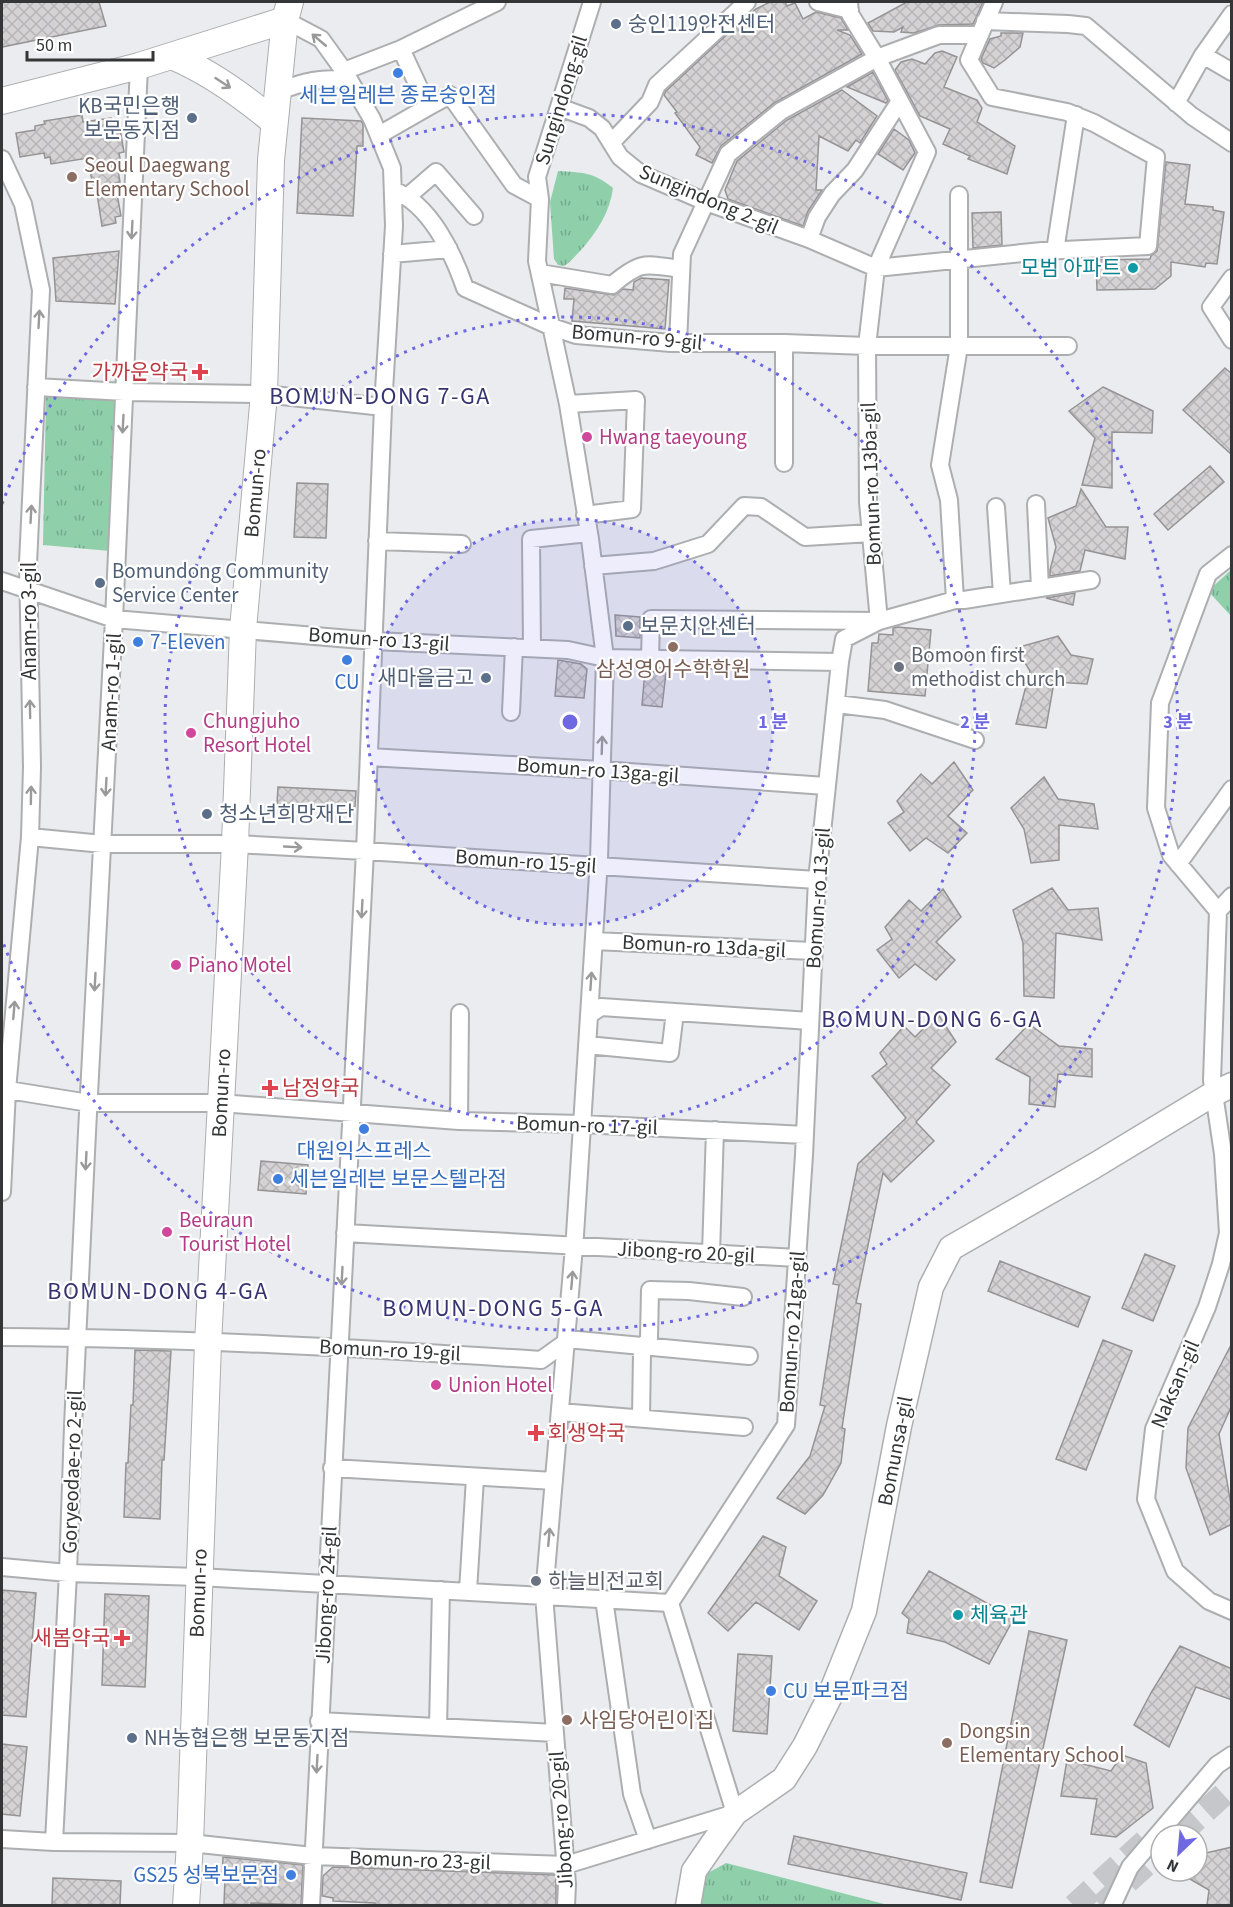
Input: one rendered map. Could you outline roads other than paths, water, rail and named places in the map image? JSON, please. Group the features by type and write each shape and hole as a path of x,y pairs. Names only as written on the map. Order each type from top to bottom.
{"main road":[{"path":"2,101 172,56 290,8"},
{"name":"Bomun-ro","path":"186,1905 208,1343 235,844 243,629 264,394 271,160 290,8"},
{"path":"172,56 223,82 274,122"}],"street":[{"path":"278,92 315,80 347,76 401,49 471,7 497,2"},
{"name":"Sungindong-gil","path":"585,515 568,404 537,261 540,199 537,177 592,2"},
{"path":"611,143 650,102 657,84 747,2"},
{"path":"818,2 849,6 850,14 877,58 927,152 876,268 867,346"},
{"path":"982,28 994,2"},
{"path":"290,8 321,39 347,76 372,119 400,193 394,226 383,407 365,851 351,1113"},
{"path":"1176,103 1203,55 1232,14"},
{"path":"678,343 682,254 728,154 781,111 877,58 939,35 982,28 1068,24 1086,26 1176,103 1232,143"},
{"name":"Sungindong 2-gil","path":"559,107 589,118 602,128 620,157 641,174 706,202 808,239 876,268 1055,251 1148,246 1156,157 1076,115 992,97 969,60 982,28"},
{"path":"379,135 428,107 401,49"},
{"path":"1203,55 1232,72"},
{"name":"Anam-ro 1-gil","path":"89,1103 139,66"},
{"name":"Sungindong-gil","path":"428,107 450,95 514,185 540,199"},
{"path":"808,239 817,217 832,194 855,170 900,101"},
{"path":"1055,251 1076,115"},
{"name":"Anam-ro 3-gil","path":"2,159 23,204 41,290 28,563 32,767 30,837 4,1089 2,1192"},
{"path":"400,193 436,172 474,216"},
{"name":"Bomun-ro 9-gil","path":"400,193 422,211 442,236 455,258 465,288 552,327 576,335 678,343 1068,346"},
{"path":"959,195 959,346 940,465 949,500 955,600 1091,580"},
{"path":"392,254 449,249"},
{"path":"540,273 612,285 630,270 644,264 681,269"},
{"path":"1232,278 1211,307 1232,340"},
{"path":"784,343 784,463"},
{"name":"Bomun-ro 13ba-gil","path":"867,346 868,502 879,621"},
{"path":"36,387 125,392 264,394 383,407"},
{"path":"568,404 636,400 632,509 585,515"},
{"path":"1036,504 1040,588"},
{"path":"593,566 654,561 708,544 744,506 761,507 805,537 871,533"},
{"path":"996,507 1002,594"},
{"name":"Bomun-ro 13da-gil","path":"582,1124 599,865 605,658 585,515"},
{"path":"532,648 531,539 589,533"},
{"path":"377,541 462,544"},
{"path":"1232,555 1208,574 1160,702 1156,808 1171,855 1218,911 1232,896"},
{"name":"Bomun-ro 13-gil","path":"2,581 114,619 374,641 568,650 605,658 840,662"},
{"name":"Bomun-ro 13-gil","path":"805,1135 817,879 844,639 879,621 955,600"},
{"name":"Bomun-ro 13-gil","path":"650,659 651,619 879,621"},
{"path":"512,712 514,647"},
{"path":"837,704 885,710 975,740"},
{"name":"Bomun-ro 13ga-gil","path":"369,757 826,786"},
{"path":"1178,864 1232,789"},
{"path":"30,837 103,844 235,844"},
{"name":"Bomun-ro 15-gil","path":"235,844 817,879"},
{"name":"Naksan-gil","path":"1218,911 1212,1080 1222,1089 1230,1233 1207,1307 1154,1429 1146,1499 1175,1571 1209,1601 1232,1611"},
{"name":"Bomun-ro 13da-gil","path":"594,941 813,951"},
{"path":"589,1015 601,1007 810,1021"},
{"path":"587,1045 670,1053 675,1012"},
{"path":"459,1121 460,1013"},
{"name":"Bomun-ro 17-gil","path":"4,1089 89,1103 220,1103 459,1121 582,1124 805,1135"},
{"name":"Bomunsa-gil","path":"688,1905 694,1871 735,1814 784,1779 805,1746 829,1698 864,1611 899,1426 931,1287 951,1248 1064,1184 1222,1089"},
{"name":"Goryeodae-ro 2-gil","path":"54,1842 89,1103"},
{"name":"Jibong-ro 24-gil","path":"311,1905 351,1113"},
{"name":"Jibong-ro 20-gil","path":"567,1905 566,1865 544,1595 575,1245 582,1124"},
{"path":"711,1253 715,1130"},
{"name":"Bomun-ro 21ga-gil","path":"670,1603 786,1425 805,1135"},
{"path":"345,1233 575,1245"},
{"name":"Jibong-ro 20-gil","path":"575,1245 797,1258"},
{"path":"641,1418 642,1353 649,1338 650,1290 689,1291 743,1297"},
{"path":"2,1337 208,1343"},
{"path":"566,1341 749,1356"},
{"name":"Bomun-ro 19-gil","path":"208,1343 339,1346 541,1360 566,1341"},
{"path":"560,1412 744,1427"},
{"path":"332,1468 554,1482"},
{"path":"468,1591 475,1478"},
{"path":"2,1567 68,1573 326,1583 670,1603 735,1814"},
{"path":"438,1727 441,1590"},
{"path":"604,1599 632,1794 648,1840"},
{"path":"319,1721 555,1733"},
{"path":"1112,1905 1130,1867 1217,1765 1232,1755"},
{"name":"Bomun-ro 23-gil","path":"190,1843 313,1856 566,1865 735,1814"},
{"path":"2,1839 54,1842 190,1843"}],"tunnel":[{"path":"1192,1823 1232,1787"},
{"path":"1074,1906 1149,1838"},
{"path":"1101,1906 1149,1862"}],"place":[{"name":"숭인119안전센터","path":"616,24"},
{"name":"세븐일레븐 종로숭인점","path":"398,73"},
{"name":"KB국민은행 보문동지점","path":"192,118"},
{"name":"Seoul Daegwang Elementary School","path":"72,177"},
{"name":"모범 아파트","path":"1133,268"},
{"name":"가까운약국","path":"200,372"},
{"name":"Hwang taeyoung","path":"587,437"},
{"name":"Bomundong Community Service Center","path":"100,583"},
{"name":"보문치안센터","path":"628,626"},
{"name":"7-Eleven","path":"138,642"},
{"name":"삼성영어수학학원","path":"673,647"},
{"name":"CU","path":"347,660"},
{"name":"Bomoon first methodist church","path":"899,667"},
{"name":"새마을금고","path":"486,678"},
{"name":"Chungjuho Resort Hotel","path":"191,733"},
{"name":"청소년희망재단","path":"207,814"},
{"name":"Piano Motel","path":"176,965"},
{"name":"남정약국","path":"270,1088"},
{"name":"대원익스프레스","path":"364,1129"},
{"name":"세븐일레븐 보문스텔라점","path":"278,1179"},
{"name":"Beuraun Tourist Hotel","path":"167,1232"},
{"name":"Union Hotel","path":"436,1385"},
{"name":"회생약국","path":"536,1433"},
{"name":"하늘비전교회","path":"536,1581"},
{"name":"체육관","path":"958,1615"},
{"name":"새봄약국","path":"122,1638"},
{"name":"CU 보문파크점","path":"771,1691"},
{"name":"사임당어린이집","path":"567,1720"},
{"name":"NH농협은행 보문동지점","path":"132,1738"},
{"name":"Dongsin Elementary School","path":"947,1743"},
{"name":"GS25 성북보문점","path":"291,1875"}],"district":[{"name":"BOMUN-DONG 7-GA","path":"380,396"},
{"name":"BOMUN-DONG 6-GA","path":"932,1019"},
{"name":"BOMUN-DONG 4-GA","path":"158,1291"},
{"name":"BOMUN-DONG 5-GA","path":"493,1308"}]}
